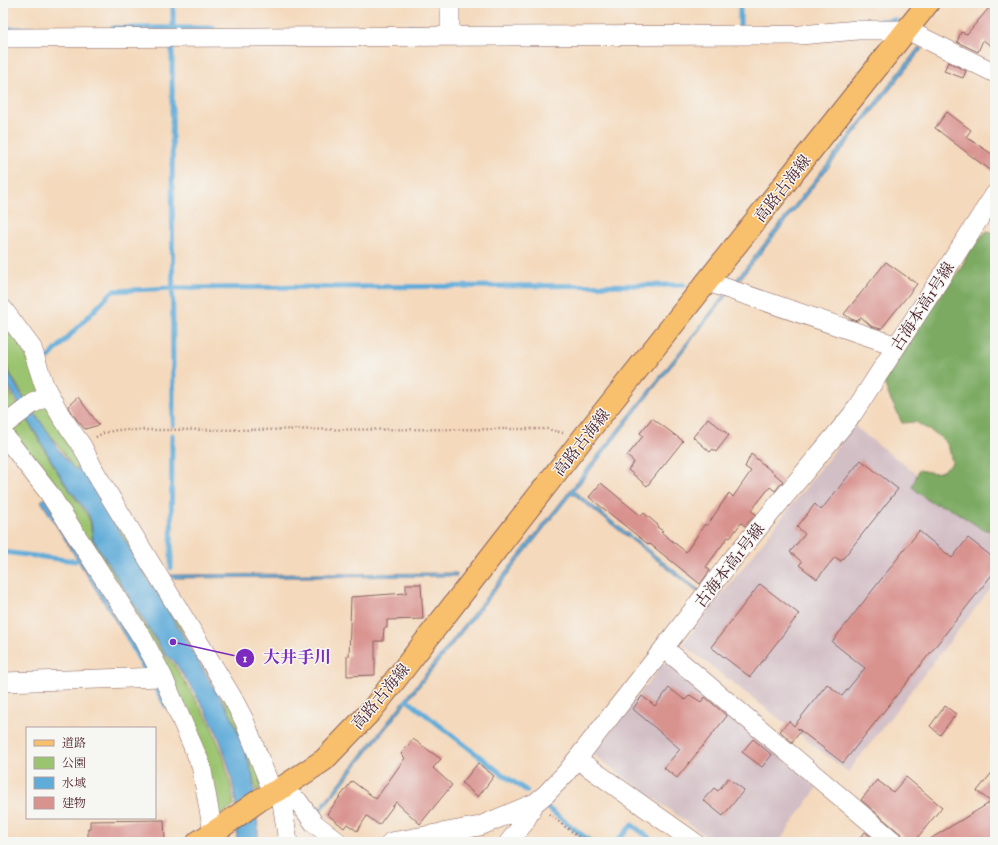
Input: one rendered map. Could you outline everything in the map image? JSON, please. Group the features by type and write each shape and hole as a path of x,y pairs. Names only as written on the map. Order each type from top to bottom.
{"main road":[{"name":"高路古海線","path":"207,836 261,799 280,789 324,760 371,711 583,438 928,3"}],"street":[{"path":"450,3 450,36"},
{"path":"3,38 792,35 858,30 907,30 995,73"},
{"name":"古海本高1号線","path":"391,842 480,826 535,803 546,794 577,759 730,562 852,415 995,194"},
{"path":"708,282 896,346"},
{"path":"3,309 32,348 44,385 61,416 82,446 95,472 232,697 244,720 269,783 298,801 314,823 338,842"},
{"path":"3,426 26,409 49,395"},
{"path":"3,434 49,493 143,639 163,677 201,765 207,836"},
{"path":"664,648 894,842"},
{"path":"3,682 163,677"},
{"path":"577,759 694,842"},
{"path":"280,789 288,842"},
{"path":"509,842 524,823 535,803"}],"path":[{"path":"82,446 104,433 117,430 547,429 583,438"},
{"path":"535,803 585,842"}],"shaded area":[{"path":"854,426 995,535 995,583 848,772 683,644"},
{"path":"667,659 817,788 779,842 714,842 593,754"}],"green space":[{"path":"987,231 995,233 995,532 982,529 950,508 930,502 912,487 919,470 940,472 948,467 952,463 950,451 945,441 916,422 902,423 884,382 932,307 961,268 972,245"},
{"path":"3,317 17,333 41,388 29,404 12,377 3,357"},
{"path":"3,374 9,390 21,411 3,421"},
{"path":"47,401 227,693 265,785 256,791 250,763 241,737 216,686 202,662 156,591 158,590 154,587 82,468 74,468 31,408"},
{"path":"24,415 62,480 86,513 90,521 92,539 164,655 173,663 210,723 223,755 234,806 221,815 214,812 192,732 7,428"}],"water":[{"path":"919,47 922,49 734,287 731,286"},
{"path":"728,290 730,291 574,491 699,590 697,592 572,493 320,812 318,810"},
{"path":"3,360 26,402 50,435 57,448 74,469 82,469 153,588 156,587 158,590 156,591 230,714 242,742 252,774 258,827 258,842 236,842 237,813 235,797 228,764 217,733 198,698 174,661 165,654 93,539 91,521 87,512 62,479 11,390 3,372"},
{"path":"45,498 130,636 129,643 41,501"},
{"path":"457,573 457,576 172,578 170,575"}],"building":[{"path":"993,3 995,3 995,49 983,40 978,52 957,42 961,32 967,34"},
{"path":"948,62 966,71 963,78 944,71"},
{"path":"947,112 971,130 966,137 995,156 995,173 935,128"},
{"path":"886,262 917,284 881,329 871,326 861,317 857,321 844,314"},
{"path":"78,397 99,425 85,429 77,420 68,406"},
{"path":"652,418 683,441 647,486 628,470 634,462 627,456 643,436 640,433"},
{"path":"708,418 729,435 716,452 713,449 710,452 693,437"},
{"path":"751,454 783,481 775,491 770,487 751,511 756,514 745,526 741,523 730,538 728,537 706,567 710,570 700,584 589,497 601,483 641,516 644,513 658,525 657,527 663,531 661,532 686,552 705,524 707,526 729,493 733,497 751,471 745,467"},
{"path":"861,460 898,489 841,561 835,557 817,579 799,565 802,562 790,552 805,534 797,527 815,504 821,510"},
{"path":"919,531 952,558 968,538 995,559 995,571 843,763 801,731 792,742 780,731 789,721 794,726 827,684 842,696 865,668 832,642"},
{"path":"406,584 421,584 423,619 387,620 387,628 384,628 383,641 375,641 375,675 347,676 351,597 406,593"},
{"path":"760,584 799,614 750,677 711,647"},
{"path":"669,688 685,700 690,695 701,702 705,697 727,716 677,778 664,768 680,749 633,709 642,696 655,706"},
{"path":"945,706 956,714 940,735 930,726"},
{"path":"413,739 441,759 433,768 452,785 420,824 396,802 379,825 367,816 357,831 347,824 344,828 327,814 352,781 376,799 405,758 401,754"},
{"path":"753,739 772,755 762,767 742,752"},
{"path":"478,763 494,776 478,797 462,783"},
{"path":"995,769 995,842 925,842 991,802 977,791"},
{"path":"906,777 942,807 914,842 905,842 901,834 861,800 877,780 893,792"},
{"path":"728,778 744,790 723,816 703,800 714,788 718,791"},
{"path":"164,820 165,840 88,842 88,828 90,828 90,821"},
{"path":"865,832 877,842 856,842"}],"waterway":[{"path":"173,3 173,28"},
{"path":"740,3 740,26"},
{"path":"880,21 895,20"},
{"path":"409,27 436,27"},
{"path":"113,28 213,28"},
{"path":"5,29 37,29"},
{"path":"172,44 173,425"},
{"path":"44,362 113,291 172,288 684,285"},
{"path":"171,568 172,435"},
{"path":"3,552 75,561"},
{"path":"127,636 145,670"},
{"path":"153,683 166,706"},
{"path":"407,700 502,774 527,791"},
{"path":"545,806 591,842"},
{"path":"616,842 632,825 655,842"}],"place":[{"name":"大井手川","path":"173,642"}]}
